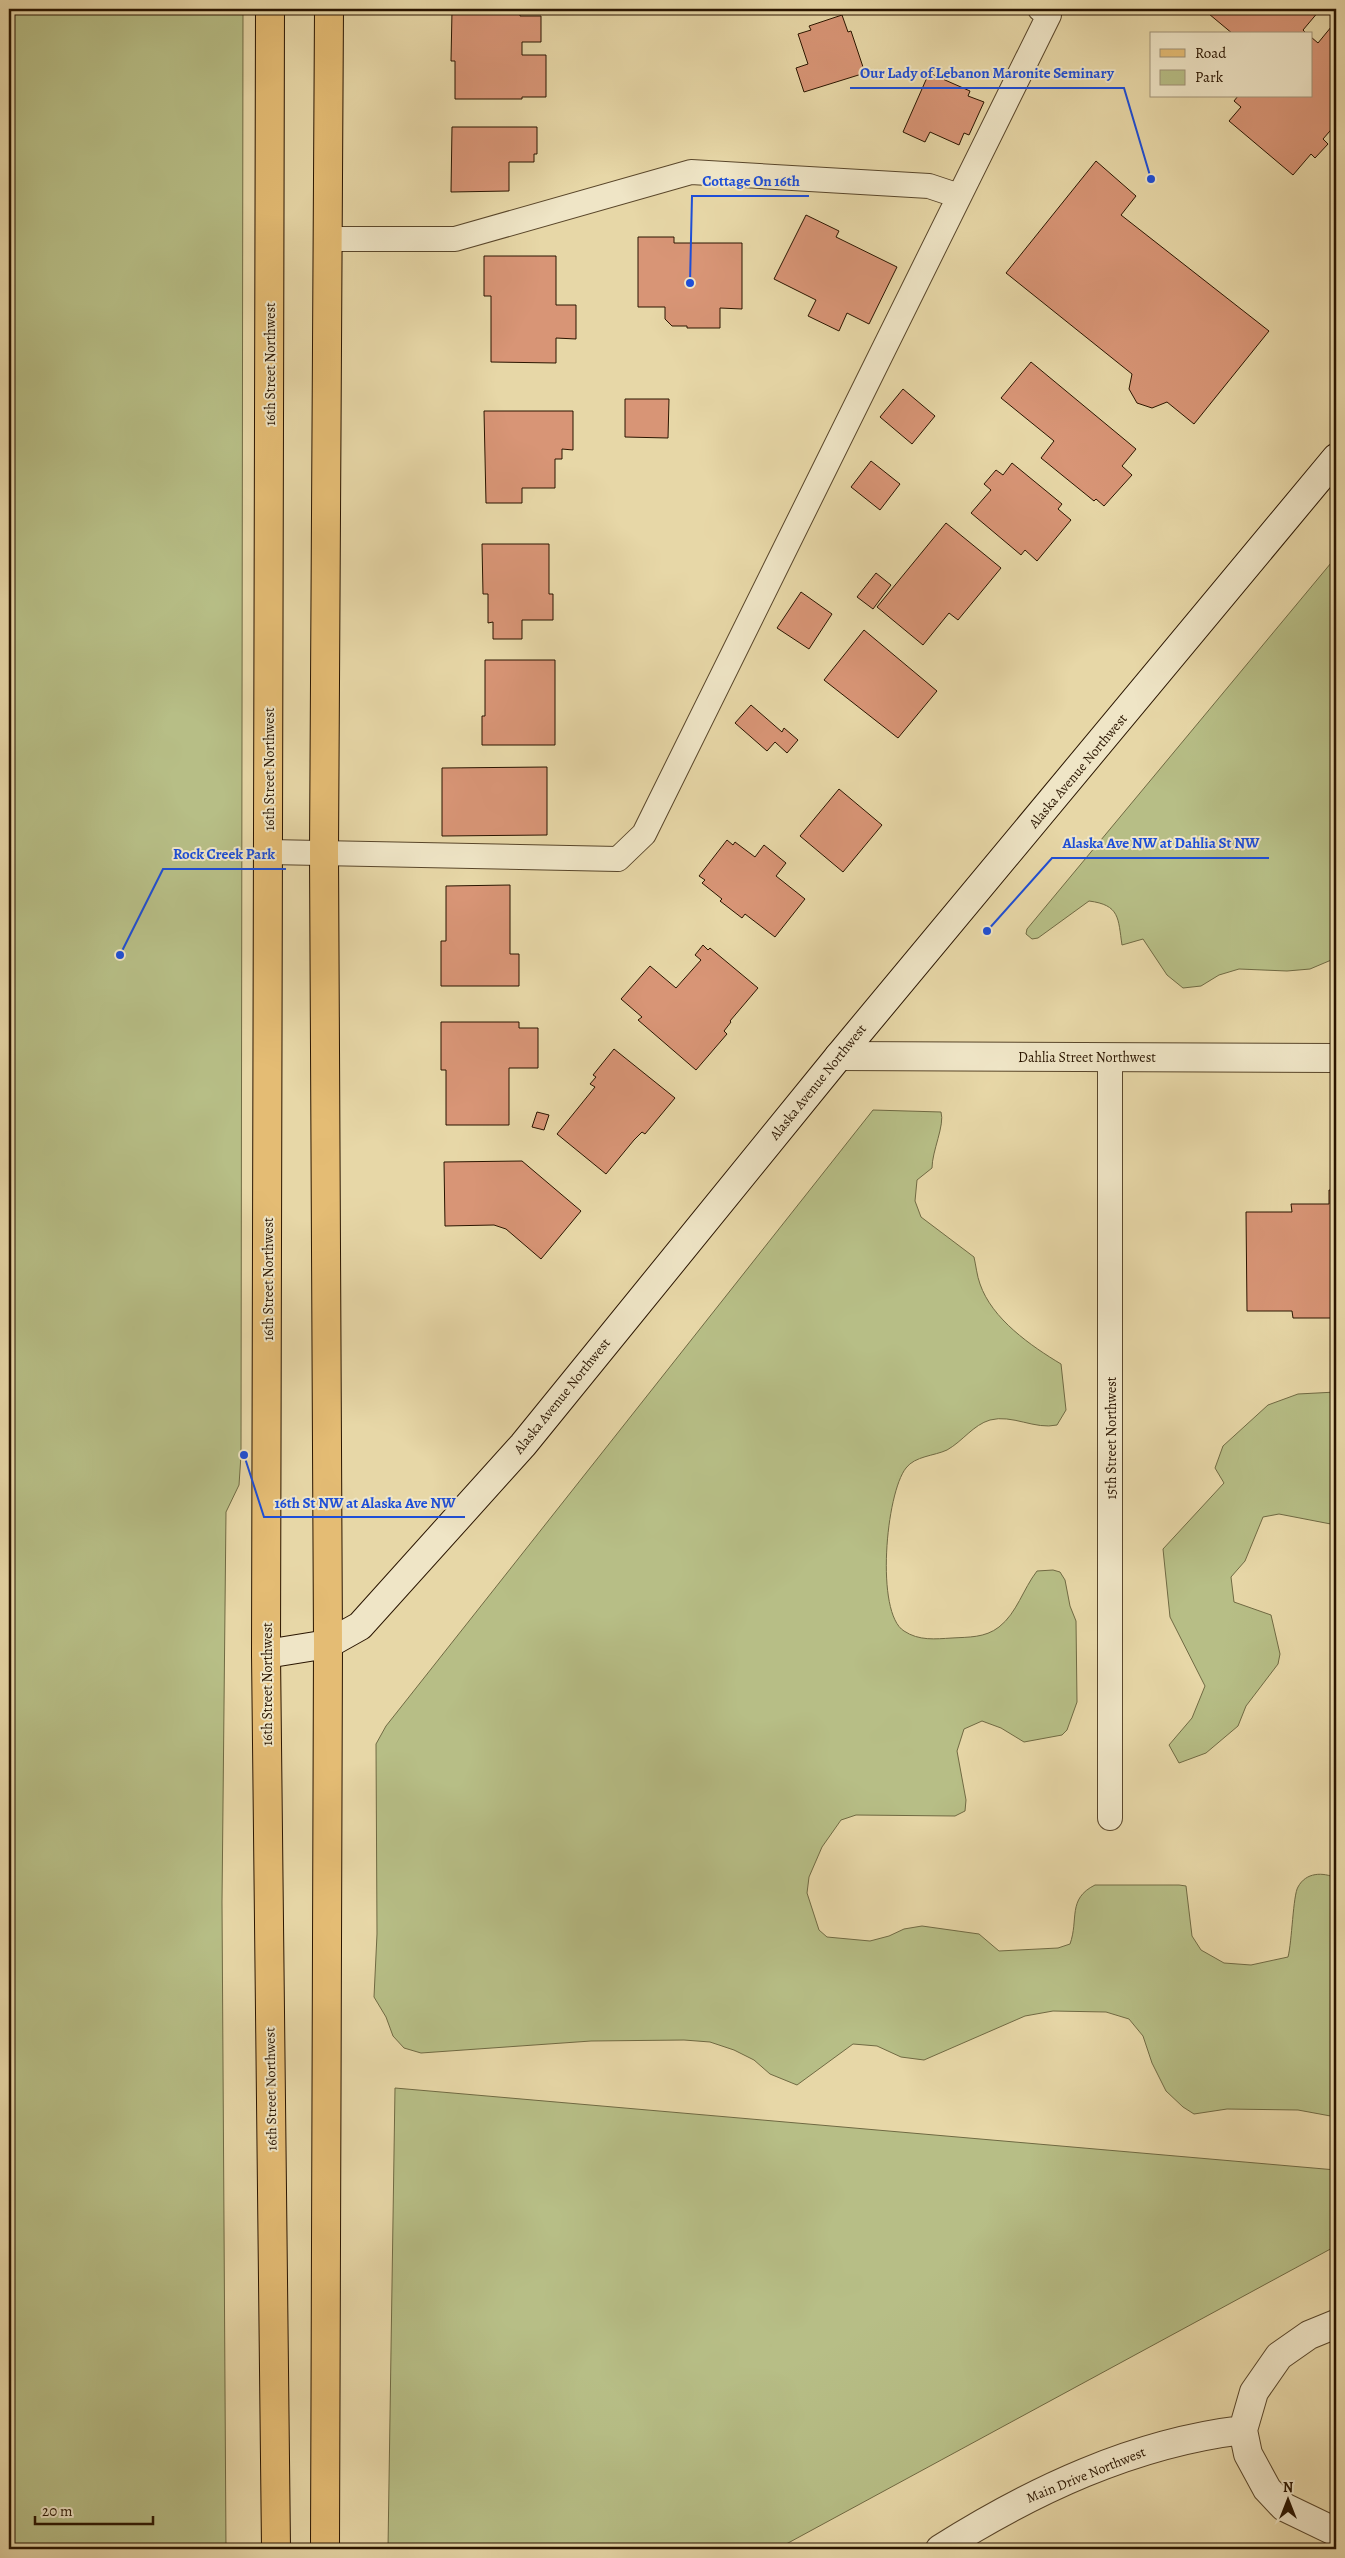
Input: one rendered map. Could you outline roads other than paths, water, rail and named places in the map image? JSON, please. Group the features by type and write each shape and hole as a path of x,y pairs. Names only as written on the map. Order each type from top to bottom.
{"main road":[{"name":"16th Street Northwest","path":"270,9 266,1654 276,2549"},
{"path":"325,2549 328,1644 324,852 329,9"},
{"name":"Alaska Avenue Northwest","path":"266,1654 328,1644 360,1626 523,1445 838,1056 1158,675 1336,458"},
{"name":"Dahlia Street Northwest","path":"838,1056 1336,1058"},
{"path":"1336,2324 1309,2335 1279,2356 1254,2392 1243,2430 1248,2454 1267,2489 1284,2507 1336,2532"},
{"name":"Main Drive Northwest","path":"940,2549 1029,2498 1114,2461 1182,2440 1243,2430"}],"lane":[{"path":"269,852 618,859 644,834 1049,15 1040,9"},
{"path":"329,239 455,239 691,172 929,186 959,196"},
{"name":"15th Street Northwest","path":"1110,1057 1110,1818"}],"place":[{"name":"Our Lady of Lebanon Maronite Seminary","path":"1151,179"},
{"name":"Cottage On 16th","path":"690,283"},
{"name":"Alaska Ave NW at Dahlia St NW","path":"987,931"},
{"name":"Rock Creek Park","path":"120,955"},
{"name":"16th St NW at Alaska Ave NW","path":"244,1455"}]}
